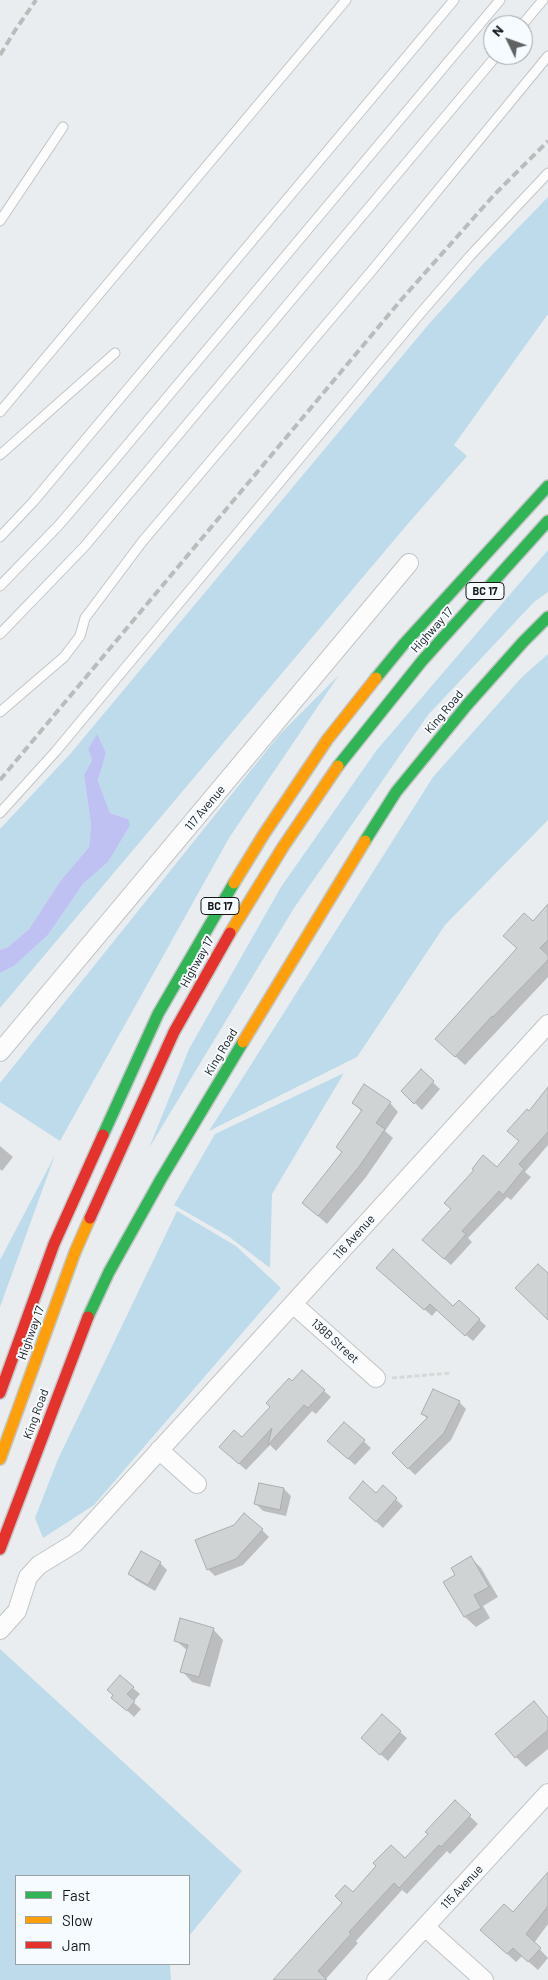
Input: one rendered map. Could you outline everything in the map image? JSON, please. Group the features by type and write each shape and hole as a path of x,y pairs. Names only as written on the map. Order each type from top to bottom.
{"main road":[{"name":"Highway 17","path":"0,1393 54,1244 158,1014 208,925 264,834 327,740 403,645 548,486"},
{"name":"Highway 17","path":"0,1459 75,1252 174,1032 227,937 345,755 422,661 548,521"},
{"name":"King Road","path":"0,1549 82,1330 109,1272 161,1179 335,888 396,792 467,705 548,617"}],"street":[{"name":"117 Avenue","path":"0,1052 409,563"},
{"name":"116 Avenue","path":"0,1630 17,1611 28,1577 39,1565 75,1543 548,1024"},
{"name":"138B Street","path":"293,1304 376,1378"},
{"path":"159,1450 197,1484"},
{"name":"115 Avenue","path":"376,1980 548,1793"},
{"path":"425,1927 484,1980"}],"lane":[{"path":"0,412 346,0"},
{"path":"0,536 33,502 454,0"},
{"path":"0,586 59,525 100,477 500,0"},
{"path":"530,15 543,0"},
{"path":"0,712 64,657 80,636 85,618 142,542 312,342 548,56"},
{"path":"0,634 96,533 489,65"},
{"path":"0,221 63,127"},
{"path":"0,813 56,751 419,315 493,230 548,173"},
{"path":"0,455 115,352"}],"path":[{"path":"376,1378 404,1378 451,1373"}],"shaded area":[{"path":"548,197 548,314 454,445 467,456 0,1008 0,973 14,966 48,935 83,884 108,862 128,819 110,813 98,781 106,753 97,735 88,749 92,760 84,775 91,825 89,847 61,880 29,929 8,947 0,950 0,829 71,753 428,325 484,263"},
{"path":"548,550 548,592 534,602 428,715 294,908 149,1148 189,1049 281,887 376,751"},
{"path":"548,654 548,820 445,925 357,1057 209,1131 433,777 522,677"},
{"path":"339,675 229,838 60,1141 0,1102 0,1083 280,734"},
{"path":"344,1073 272,1194 270,1268 228,1236 174,1205 215,1134"},
{"path":"55,1155 0,1307 0,1260"},
{"path":"177,1211 236,1246 281,1288 94,1505 43,1538 35,1518 58,1459"},
{"path":"0,1649 242,1871 190,1935 190,1875 15,1875 15,1965 170,1965 171,1980 0,1980"}],"water":[{"path":"97,734 106,753 98,781 110,813 128,819 130,825 108,862 83,884 48,935 14,966 0,973 0,950 8,947 29,929 61,880 89,847 91,825 84,775 92,760 88,749"}],"building":[{"path":"548,904 548,940 540,948 548,955 548,960 492,1016 455,1057 435,1039 517,948 503,936 524,913 533,921"},
{"path":"421,1069 434,1081 414,1104 401,1091"},
{"path":"364,1084 391,1102 376,1123 385,1129 358,1168 318,1216 302,1203 342,1152 336,1147 362,1110 352,1103"},
{"path":"548,1087 548,1132 519,1164 524,1169 503,1195 499,1191 462,1231 466,1234 444,1259 422,1240 451,1209 444,1203 474,1170 472,1169 483,1155 497,1167 519,1141 507,1131 527,1109 529,1111"},
{"path":"393,1249 453,1306 459,1300 480,1319 465,1336 430,1304 424,1310 376,1268"},
{"path":"538,1264 548,1273 548,1320 515,1288"},
{"path":"302,1370 325,1390 308,1408 304,1405 268,1445 272,1428 239,1464 219,1447 234,1430 242,1437 270,1407 266,1403 289,1378 292,1381"},
{"path":"433,1389 460,1401 444,1433 408,1469 392,1453 428,1417 421,1414"},
{"path":"344,1422 365,1440 348,1459 327,1441"},
{"path":"363,1481 376,1493 383,1485 397,1498 376,1522 349,1498"},
{"path":"259,1483 284,1488 280,1510 254,1504"},
{"path":"244,1513 263,1529 236,1559 207,1570 195,1540 234,1525"},
{"path":"141,1551 161,1562 148,1585 128,1574"},
{"path":"471,1556 489,1587 474,1595 481,1608 464,1617 443,1582 455,1575 451,1568"},
{"path":"180,1618 214,1628 199,1677 180,1672 188,1645 174,1641"},
{"path":"120,1675 134,1687 127,1694 135,1701 127,1711 111,1698 113,1695 107,1690"},
{"path":"534,1701 548,1718 548,1730 515,1758 495,1734"},
{"path":"382,1714 401,1731 380,1755 361,1738"},
{"path":"455,1800 471,1815 441,1847 439,1845 399,1888 394,1883 349,1932 351,1934 318,1971 327,1980 273,1980 342,1903 335,1896 345,1885 353,1892 376,1866 373,1863 391,1845 405,1858 428,1834 425,1832"},
{"path":"548,1872 548,1906 526,1934 541,1948 528,1962 513,1948 507,1954 480,1930 504,1904 513,1912"}],"railway":[{"path":"0,55 36,0"},
{"path":"0,780 401,300 494,195 548,141"}],"traffic: fast":[{"path":"376,678 403,645 548,486"},
{"path":"338,766 422,661 548,521"},
{"path":"365,841 396,792 467,705 548,617"},
{"path":"103,1135 158,1014 234,883"},
{"path":"88,1317 109,1272 161,1179 243,1042"}],"traffic: slow":[{"path":"234,883 264,834 327,740 376,678"},
{"path":"230,933 283,847 338,766"},
{"path":"243,1042 365,841"},
{"path":"0,1459 75,1252 90,1218"}],"traffic: jam":[{"path":"90,1218 174,1032 230,933"},
{"path":"0,1393 54,1244 103,1135"},
{"path":"0,1549 88,1317"}]}
